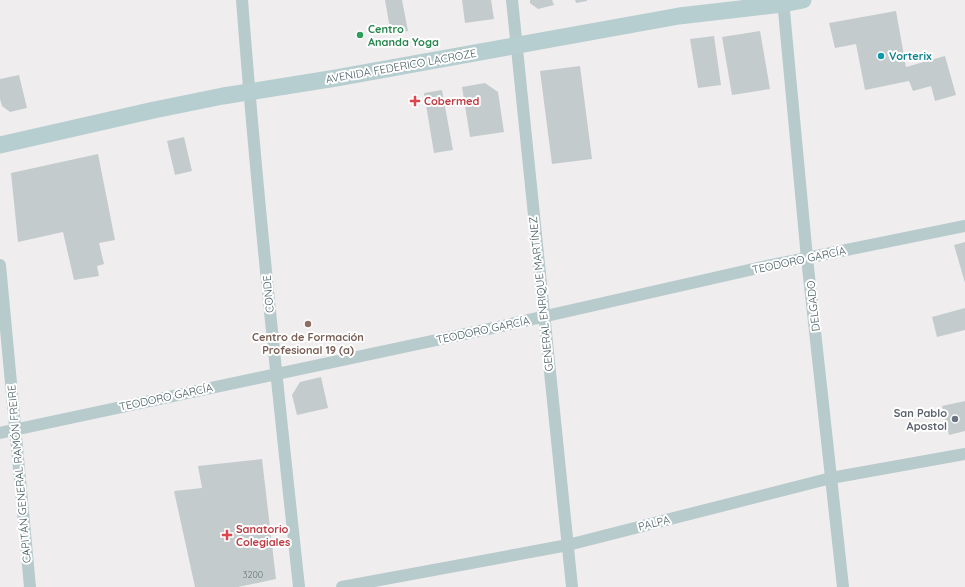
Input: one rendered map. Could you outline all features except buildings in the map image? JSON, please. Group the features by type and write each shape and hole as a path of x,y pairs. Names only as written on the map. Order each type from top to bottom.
{"main road":[{"name":"AVENIDA FEDERICO LACROZE","path":"0,145 154,110 249,92 679,16 804,0"}],"street":[{"name":"CONDE","path":"242,0 249,92 276,373 299,587"},
{"name":"GENERAL ENRIQUE MARTÍNEZ","path":"512,0 572,587"},
{"name":"DELGADO","path":"783,2 807,258 843,587"},
{"name":"TEODORO GARCÍA","path":"0,433 544,317 807,258 965,226"},
{"name":"CAPITÁN GENERAL RAMÓN FREIRE","path":"0,265 14,430 30,587"},
{"name":"PALPA","path":"342,587 568,544 831,478 965,454"}],"place":[{"name":"Centro Ananda Yoga","path":"360,35"},
{"name":"Vorterix","path":"881,56"},
{"name":"Cobermed","path":"415,101"},
{"name":"Centro de Formación Profesional 19 (a)","path":"308,324"},
{"name":"San Pablo Apostol","path":"955,419"},
{"name":"Sanatorio Colegiales","path":"227,535"}]}
